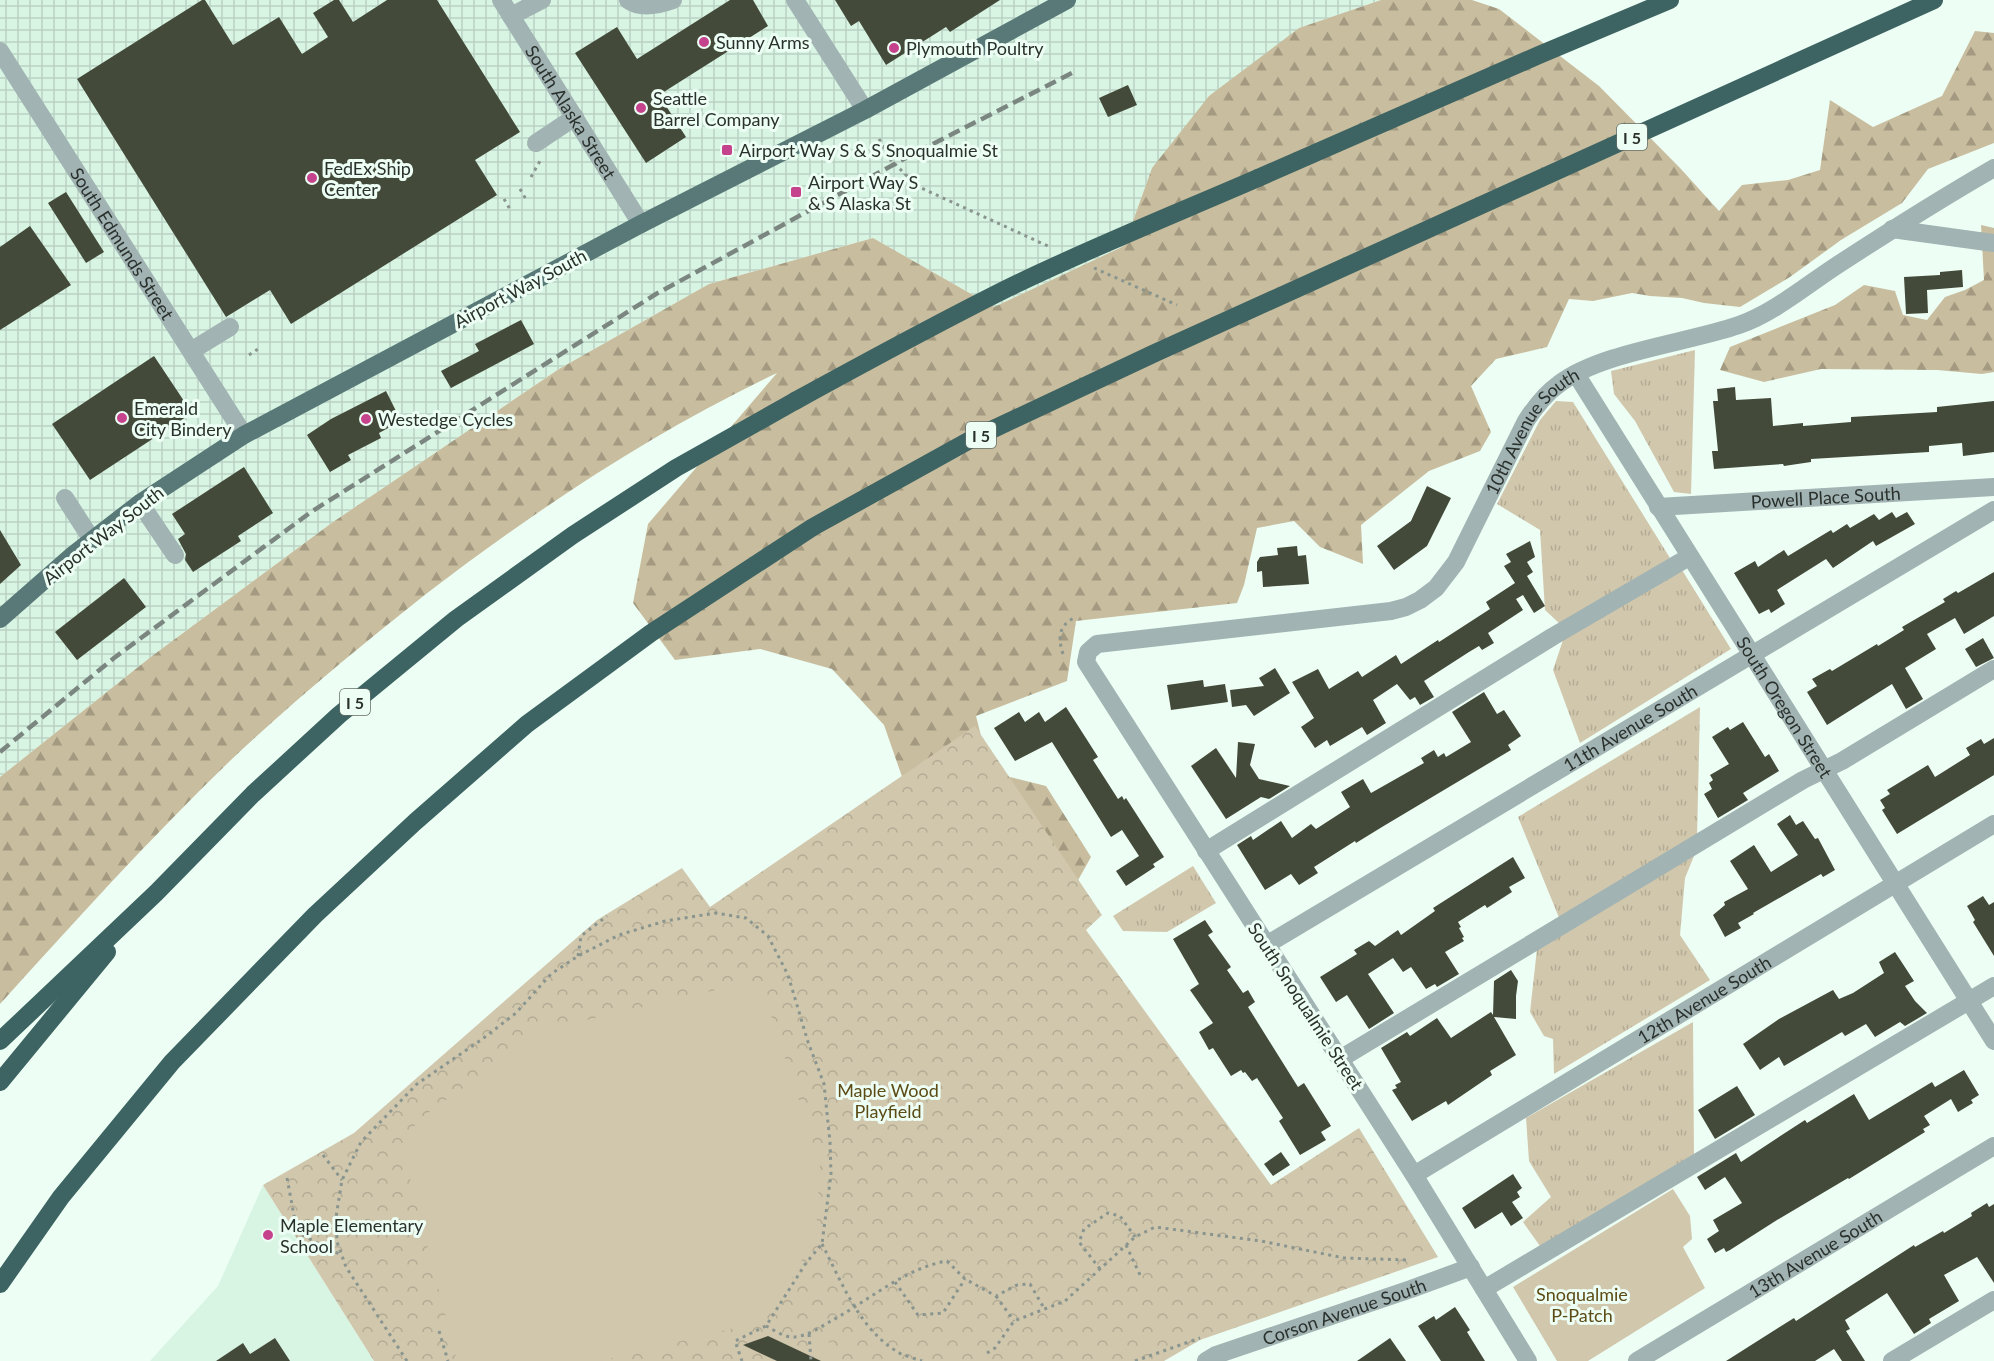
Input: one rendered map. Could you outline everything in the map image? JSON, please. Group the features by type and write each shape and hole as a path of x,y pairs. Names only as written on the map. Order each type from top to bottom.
{"highway":[{"name":"I 5","path":"0,1082 156,893 253,794 322,731 456,619 573,535 667,474 887,350 1010,288 1539,55 1671,0"},
{"name":"I 5","path":"0,1284 61,1197 172,1062 315,915 415,822 527,724 651,633 813,527 970,440 1155,353 1934,0"},
{"path":"0,1041 156,893"}],"main road":[{"name":"Airport Way South","path":"0,618 92,540 140,503 244,435 641,224 865,110 1067,0"}],"street":[{"name":"South Alaska Street","path":"501,0 641,224"},
{"path":"511,16 542,0"},
{"path":"628,0 644,6 673,0"},
{"path":"795,0 865,110"},
{"name":"South Edmunds Street","path":"0,51 244,435"},
{"path":"536,143 575,117"},
{"name":"10th Avenue South","path":"1088,652 1097,644 1391,611 1420,600 1436,588 1456,562 1526,421 1545,396 1559,384 1600,363 1743,324 1771,309 1892,229 1994,168"},
{"path":"1892,229 1994,243"},
{"path":"191,351 230,327"},
{"name":"South Oregon Street","path":"1576,374 1994,1041"},
{"name":"Powell Place South","path":"1658,507 1994,487"},
{"path":"65,498 92,540"},
{"path":"140,503 175,555"},
{"name":"11th Avenue South","path":"1266,945 1994,510"},
{"path":"1206,851 1552,637 1689,557"},
{"name":"South Snoqualmie Street","path":"1088,652 1086,662 1414,1175 1528,1361"},
{"path":"1340,1059 1803,780 1824,770 1994,669"},
{"name":"12th Avenue South","path":"1414,1175 1994,824"},
{"path":"1484,1289 1994,986"},
{"name":"13th Avenue South","path":"1637,1361 1994,1146"},
{"name":"Corson Avenue South","path":"1211,1358 1471,1267"},
{"path":"1892,1361 1994,1300"}],"path":[{"path":"879,139 893,164 917,186 1058,251"},
{"path":"531,177 540,161"},
{"path":"891,210 905,174"},
{"path":"520,189 527,201"},
{"path":"504,199 511,211"},
{"path":"1090,266 1177,305"},
{"path":"249,355 258,349"},
{"path":"1063,654 1059,642 1062,628 1067,621 1074,618"},
{"path":"407,1361 346,1267 338,1242 336,1217 342,1180 361,1142 417,1084 507,1020 551,974 578,956 619,935 665,921 716,913 746,918 768,936 788,975 808,1042 824,1084 831,1174 822,1244 806,1263 766,1326 735,1341 742,1361"},
{"path":"578,956 581,936 607,915"},
{"path":"322,1155 342,1180"},
{"path":"287,1178 296,1226 302,1235 341,1255"},
{"path":"1101,1269 1079,1242 1084,1229 1108,1213 1120,1216 1135,1238"},
{"path":"987,1353 995,1348 1014,1321 1065,1301 1126,1245 1155,1227 1251,1239 1344,1258 1409,1260"},
{"path":"822,1244 856,1308 875,1336 897,1353 922,1361"},
{"path":"1126,1245 1141,1277"},
{"path":"766,1326 791,1337 809,1334 856,1308 895,1282 932,1263 947,1261 965,1279 996,1296 1014,1321"},
{"path":"895,1282 918,1315 943,1313 965,1279"},
{"path":"996,1296 1017,1285 1030,1284 1044,1308"},
{"path":"439,1331 448,1361"},
{"path":"809,1334 810,1361"},
{"path":"1135,1361 1200,1338"}],"shaded area":[{"path":"0,0 1381,0 1299,28 1152,168 1124,246 994,307 873,238 709,284 559,369 333,522 152,656 0,777"},
{"name":"Maple Elementary School","path":"263,1185 374,1361 150,1361 218,1286"}],"green space":[{"path":"1381,0 1472,0 1499,9 1599,86 1719,211 1742,185 1788,180 1820,170 1830,100 1873,127 1942,96 1975,31 1994,33 1994,143 1928,169 1902,203 1841,240 1790,277 1740,307 1632,293 1593,301 1569,299 1547,347 1496,359 1471,386 1491,432 1480,451 1429,471 1361,525 1363,564 1320,547 1294,521 1257,528 1244,585 1237,603 1076,621 1067,681 976,716 990,772 1046,786 1091,857 1063,907 915,814 884,725 832,669 760,649 675,660 633,603 648,524 777,373 685,421 596,474 510,532 377,633 233,758 115,879 0,1004 0,777 152,656 333,522 559,369 709,284 873,238 994,307 1124,246 1152,168 1209,96 1299,28"},
{"path":"1981,225 1994,228 1994,372 1982,374 1937,370 1821,369 1764,382 1720,370 1730,347 1835,305 1864,285 1895,291 1903,315 1927,320 1945,297 1984,280"},
{"path":"1695,350 1691,494 1674,492 1635,421 1614,394 1611,371"},
{"path":"1556,401 1573,402 1670,558 1560,624 1545,610 1540,530 1497,504 1540,420"},
{"path":"1682,570 1731,649 1580,743 1553,670 1563,640"},
{"path":"1700,707 1697,838 1560,920 1518,817"},
{"name":"Maple Wood Playfield","path":"975,726 1102,915 1086,930 1271,1185 1359,1128 1438,1257 1200,1340 1164,1361 374,1361 263,1185 354,1133 597,920 682,868 710,907"},
{"path":"1696,851 1685,878 1680,935 1710,980 1554,1074 1553,1039 1544,1036 1530,1012 1537,949"},
{"path":"1193,866 1216,903 1167,932 1123,931 1113,916"},
{"path":"750,982 766,1000 820,1164 816,1234 786,1289 738,1327 600,1361 457,1361 402,1147 418,1120 544,1030"},
{"path":"1693,1022 1694,1158 1540,1246 1523,1222 1551,1197 1529,1161 1526,1118"},
{"name":"Snoqualmie P-Patch","path":"1673,1189 1690,1216 1692,1239 1683,1247 1705,1288 1588,1361 1557,1361 1513,1287"},
{"path":"833,1341 841,1361 815,1361 811,1349"}],"building":[{"name":"FedEx Ship Center","path":"205,0 233,45 279,17 302,54 328,37 313,13 334,0 339,0 353,22 387,0 437,0 520,132 475,160 497,195 291,324 270,290 226,317 77,79"},
{"path":"730,0 753,0 768,26 659,95 686,137 646,163 575,53 617,27 637,59"},
{"name":"Plymouth Poultry","path":"835,0 1000,0 950,32 946,27 886,65 859,21 851,26"},
{"path":"1128,85 1137,105 1108,117 1099,98"},
{"path":"66,192 104,252 86,263 48,203"},
{"path":"30,226 71,285 0,330 0,247"},
{"path":"1962,270 1963,287 1927,290 1928,313 1906,314 1904,277 1940,275 1940,272"},
{"path":"521,320 534,344 451,388 441,371 479,351 475,344"},
{"name":"Emerald City Bindery","path":"154,356 192,413 90,480 52,424"},
{"path":"1735,387 1736,400 1771,398 1773,426 1851,422 1851,417 1937,412 1937,407 1994,401 1994,452 1963,456 1962,443 1929,446 1929,452 1811,459 1811,462 1784,466 1783,464 1714,469 1712,451 1718,451 1713,401 1718,401 1717,389"},
{"path":"386,391 401,421 379,433 381,438 348,455 351,460 330,472 307,435 331,419"},
{"path":"244,467 273,513 238,536 241,541 193,572 185,560 186,554 178,539 185,534 172,514"},
{"path":"1427,486 1451,498 1427,546 1394,570 1377,546 1411,521"},
{"path":"1892,512 1896,518 1907,512 1915,524 1876,546 1873,541 1833,568 1826,559 1777,590 1785,604 1771,613 1769,609 1759,614 1734,573 1755,561 1758,567 1784,550 1788,556 1831,530 1833,533 1847,524 1850,528 1874,514 1879,520"},
{"path":"0,530 21,565 0,584"},
{"path":"1530,541 1535,557 1527,562 1533,572 1527,576 1545,606 1534,613 1523,595 1516,599 1523,610 1488,633 1494,643 1482,650 1479,646 1424,681 1434,697 1420,705 1415,697 1410,700 1397,684 1373,700 1386,723 1367,735 1362,727 1330,746 1327,740 1315,748 1301,727 1314,718 1292,682 1318,669 1329,689 1358,671 1362,677 1396,655 1401,664 1438,640 1439,642 1490,609 1486,602 1515,583 1504,566 1511,562 1506,554"},
{"path":"1297,546 1298,556 1306,555 1309,584 1263,587 1262,571 1257,572 1257,562 1260,557 1278,555 1277,548"},
{"path":"1994,572 1994,616 1964,634 1955,618 1927,634 1936,649 1905,668 1923,699 1906,709 1892,684 1827,725 1807,692 1817,686 1812,679 1830,669 1832,671 1877,644 1878,646 1904,630 1902,627 1945,602 1943,599"},
{"path":"124,578 146,607 77,660 55,632"},
{"path":"1983,638 1994,658 1976,667 1965,649"},
{"path":"1275,668 1290,693 1254,716 1246,705 1232,707 1230,690 1264,686 1259,678"},
{"path":"1203,680 1204,687 1225,684 1228,702 1171,710 1167,685"},
{"path":"1484,692 1497,714 1504,710 1521,736 1508,745 1511,750 1314,867 1318,873 1299,885 1291,874 1265,890 1237,845 1251,836 1253,840 1281,821 1292,838 1311,824 1316,829 1350,807 1341,792 1363,779 1371,793 1424,763 1421,758 1434,750 1438,757 1444,753 1446,757 1471,742 1452,712"},
{"path":"1066,707 1098,757 1093,760 1118,799 1122,796 1124,800 1126,798 1164,857 1153,864 1155,867 1126,886 1116,871 1139,856 1122,830 1111,837 1052,742 1015,761 994,728 1019,712 1025,722 1039,712 1045,722"},
{"path":"1743,722 1765,757 1769,754 1779,771 1743,793 1748,800 1718,818 1704,794 1712,789 1709,783 1713,780 1710,775 1729,764 1712,737 1728,727 1730,730"},
{"path":"1994,738 1994,775 1897,834 1882,810 1885,808 1880,800 1890,794 1887,790 1928,765 1935,777 1970,755 1966,748 1981,739 1984,744"},
{"path":"1238,742 1255,744 1250,765 1259,779 1290,786 1269,799 1261,797 1226,819 1191,766 1216,748 1236,778"},
{"path":"1790,815 1796,825 1803,821 1815,839 1818,838 1835,870 1823,877 1821,874 1753,913 1738,923 1741,928 1725,937 1713,915 1725,905 1724,902 1748,889 1730,861 1754,845 1771,872 1798,855 1777,824"},
{"path":"1513,857 1525,878 1509,887 1512,892 1487,908 1485,905 1458,922 1464,941 1445,952 1459,974 1437,987 1435,984 1426,989 1411,967 1403,972 1393,958 1368,974 1394,1013 1369,1029 1347,995 1336,1002 1320,977 1357,954 1354,950 1369,941 1375,946 1398,930 1401,935 1435,911 1433,908"},
{"path":"1983,896 1989,905 1994,902 1994,956 1973,922 1975,920 1967,906"},
{"path":"1205,920 1213,932 1208,935 1231,967 1227,970 1243,993 1248,990 1255,1002 1248,1007 1298,1087 1304,1083 1331,1126 1321,1132 1326,1140 1300,1155 1279,1121 1283,1118 1257,1078 1252,1081 1241,1070 1231,1076 1213,1048 1209,1050 1199,1032 1213,1023 1190,990 1199,984 1173,939"},
{"path":"1895,952 1914,981 1905,986 1927,1013 1905,1026 1900,1022 1875,1037 1866,1024 1845,1036 1842,1032 1784,1066 1779,1057 1760,1070 1743,1044 1779,1019 1833,990 1839,999 1853,993 1884,973 1879,962"},
{"path":"1511,970 1518,981 1516,1019 1494,1017 1516,1055 1490,1071 1492,1075 1448,1105 1446,1101 1412,1121 1392,1090 1397,1088 1395,1085 1401,1082 1381,1048 1407,1032 1410,1036 1437,1018 1451,1038 1491,1012 1493,1015 1494,981"},
{"path":"1964,1070 1979,1095 1971,1100 1973,1103 1958,1112 1951,1099 1924,1116 1930,1125 1923,1129 1925,1132 1730,1250 1726,1252 1724,1248 1715,1253 1707,1239 1719,1231 1713,1220 1742,1203 1725,1177 1705,1190 1697,1177 1736,1153 1741,1162 1805,1120 1807,1123 1854,1094 1869,1120 1932,1082 1935,1087"},
{"path":"1737,1086 1755,1115 1715,1139 1698,1110"},
{"path":"1281,1152 1290,1165 1273,1176 1264,1164"},
{"path":"1513,1174 1522,1188 1517,1192 1520,1197 1512,1202 1523,1218 1511,1226 1502,1212 1475,1229 1462,1208"},
{"path":"1987,1203 1989,1207 1994,1204 1994,1283 1977,1257 1944,1275 1959,1301 1929,1319 1931,1323 1914,1334 1887,1293 1845,1320 1850,1329 1846,1331 1865,1361 1842,1361 1834,1349 1815,1361 1726,1361 1794,1318 1796,1321 1914,1245 1915,1247 1943,1231 1944,1233 1972,1216 1971,1213"},
{"path":"1455,1307 1470,1330 1467,1332 1485,1361 1441,1361 1418,1326 1434,1316 1436,1320"},
{"path":"768,1336 821,1361 777,1361 743,1345"},
{"path":"275,1338 290,1361 216,1361 243,1343 250,1354"},
{"path":"1390,1338 1406,1361 1357,1361"}],"railway":[{"path":"0,752 114,658 311,512 656,294 913,154 1074,72"}],"place":[{"name":"Sunny Arms","path":"704,42"},
{"name":"Plymouth Poultry","path":"894,48"},
{"name":"Seattle Barrel Company","path":"641,108"},
{"name":"Airport Way S & S Snoqualmie St","path":"727,150"},
{"name":"FedEx Ship Center","path":"312,178"},
{"name":"Airport Way S & S Alaska St","path":"796,192"},
{"name":"Emerald City Bindery","path":"122,418"},
{"name":"Westedge Cycles","path":"366,419"},
{"name":"Maple Elementary School","path":"268,1235"}]}
